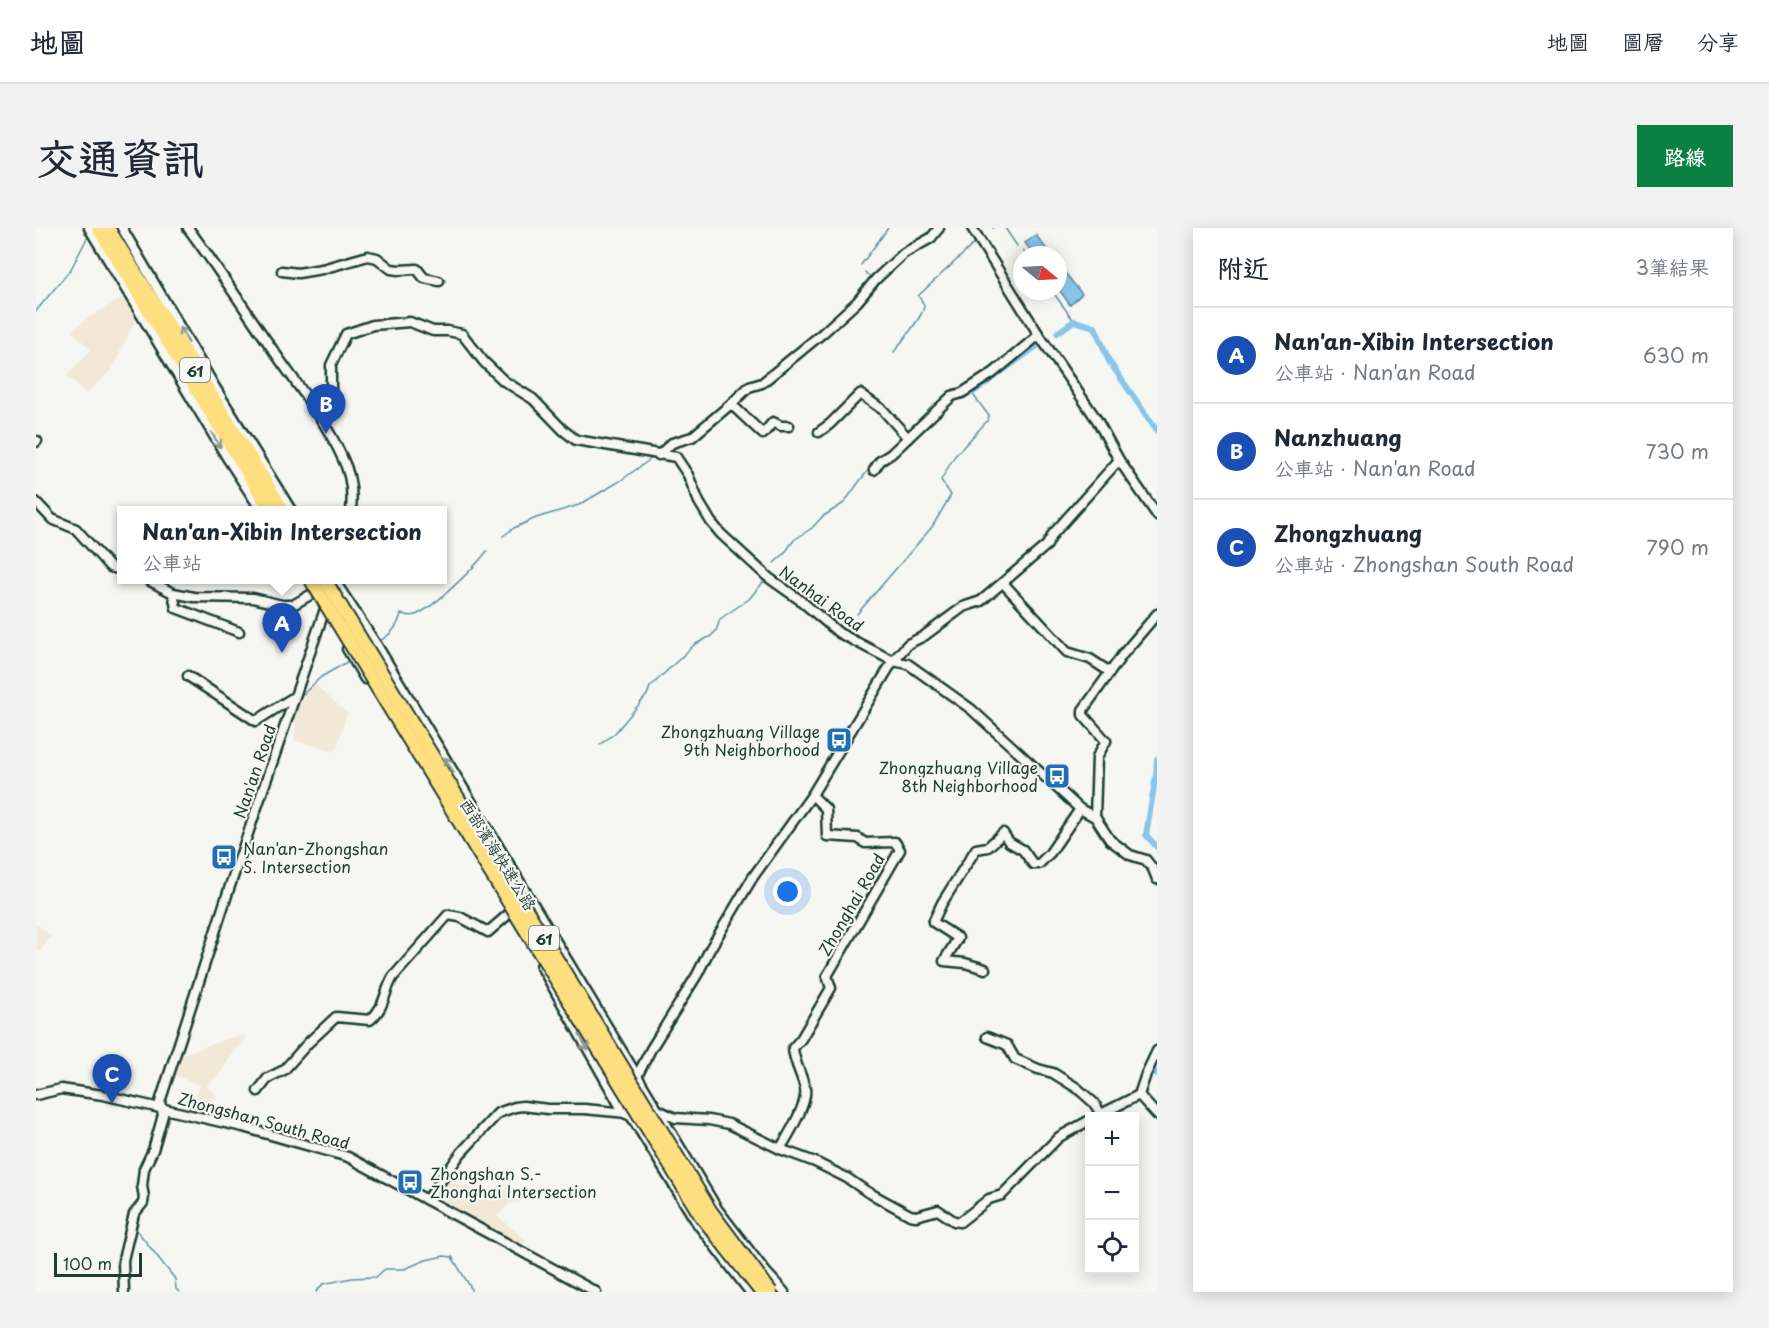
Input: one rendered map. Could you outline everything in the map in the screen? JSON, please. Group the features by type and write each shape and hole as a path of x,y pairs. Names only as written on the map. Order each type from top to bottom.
{"highway":[{"name":"61","path":"98,228 268,506"},
{"name":"61","path":"108,228 281,506"},
{"name":"西部濱海快速公路","path":"314,584 701,1216 761,1292"},
{"name":"西部濱海快速公路","path":"328,584 710,1210 771,1292"}],"street":[{"path":"89,228 258,506"},
{"path":"122,228 216,389 289,506"},
{"path":"188,228 322,421 342,456 349,474 351,506"},
{"path":"659,455 672,443 693,437 749,387 762,383 857,302 876,279 904,253 931,238 939,228"},
{"path":"972,228 1039,336 1097,420 1119,460 1157,515"},
{"path":"282,271 298,273 314,271 368,256 376,258 391,268 417,269 424,278 439,281"},
{"name":"Nanhai Road","path":"322,421 331,398 331,366 346,334 373,325 410,322 433,331 462,334 484,362 504,381 533,399 576,440 675,457 688,475 699,502 711,522 769,578 800,600 839,633 893,661 908,664 971,709 1080,808 1095,817 1110,840 1130,855 1146,860"},
{"path":"874,470 880,461 891,454 952,396 966,391 1039,336"},
{"path":"819,432 860,394 883,411 908,438"},
{"path":"732,404 763,434 773,422 781,426 789,426"},
{"path":"624,1113 637,1076 651,1049 698,975 710,949 753,877 812,795 893,661 908,644 924,636 963,607 981,601 1047,545 1053,534 1119,460"},
{"path":"36,502 52,519 76,529 110,567 117,569"},
{"path":"1003,583 1067,652 1090,659 1110,672"},
{"path":"157,584 174,593 194,597 253,598 293,605 328,584"},
{"path":"307,584 511,912 624,1113 631,1116 698,1223 750,1292"},
{"name":"Nan'an Road","path":"124,1292 123,1260 127,1237 134,1214 143,1203 144,1169 158,1137 163,1114 160,1102 230,886 334,584"},
{"path":"338,584 378,647 718,1210 784,1292"},
{"path":"174,593 176,609 239,632"},
{"path":"1095,817 1097,757 1106,741 1083,715 1083,710 1110,672 1157,614"},
{"path":"188,676 256,721 295,696"},
{"name":"Zhonghai Road","path":"780,1149 797,1121 806,1090 793,1058 793,1048 801,1040 831,988 827,976 900,850 895,842 865,843 858,838 827,836 826,809 812,795"},
{"path":"985,969 965,963 944,961 957,938 933,922 942,903 976,849 988,847 1003,833 1009,842 1023,850 1033,864 1039,864 1050,853 1080,808"},
{"path":"1157,856 1146,860 1157,879"},
{"path":"258,1091 268,1078 284,1070 336,1017 370,1020 385,999 393,977 448,915 460,917 488,933 511,912"},
{"path":"987,1037 1007,1044 1015,1059 1053,1073 1077,1088 1094,1103 1098,1112"},
{"path":"1105,1112 1139,1095 1157,1051"},
{"name":"Zhongshan South Road","path":"36,1095 61,1089 75,1091 243,1127 348,1157 596,1292"},
{"path":"1139,1095 1157,1116"},
{"path":"427,1200 462,1153 498,1113 523,1106 624,1113 657,1110 675,1118 729,1124 847,1178 910,1215 916,1216 938,1210 954,1221 960,1222 989,1199 1002,1195 1059,1137 1085,1122"}],"shaded area":[{"path":"125,297 136,319 112,369 86,394 67,375 91,350 72,331 88,318"},
{"path":"314,684 347,713 336,751 295,741 296,707 304,693"},
{"path":"36,924 52,936 40,951 36,948"},
{"path":"245,1036 244,1041 220,1073 207,1086 217,1097 201,1115 187,1113 200,1086 172,1074 178,1056 232,1037"},
{"path":"443,1180 482,1191 506,1190 509,1185 525,1196 519,1203 510,1203 497,1216 526,1240 519,1247 430,1198"}],"water":[{"path":"1036,235 1044,246 1027,246 1025,243"},
{"path":"1067,275 1082,294 1070,305 1066,300"}],"waterway":[{"path":"861,265 888,228"},
{"path":"1005,228 1017,246"},
{"path":"36,311 71,269 87,238"},
{"path":"894,352 917,322 923,310 924,305 918,296 976,242"},
{"path":"865,272 871,278"},
{"path":"850,303 865,286"},
{"path":"1059,300 1074,321"},
{"path":"1057,333 1074,321 1095,327 1109,361 1157,431"},
{"path":"972,393 1041,343"},
{"path":"777,365 799,347"},
{"path":"945,397 953,389 961,388"},
{"path":"857,614 932,527 951,495 941,480 954,457 988,420 989,416 971,392"},
{"path":"691,433 715,413"},
{"path":"877,459 885,454"},
{"path":"503,536 536,518 579,505 620,481 655,456"},
{"path":"774,563 794,540 812,528 822,517 844,503 870,468"},
{"path":"380,641 394,630 401,614 413,616 432,605 487,551"},
{"path":"600,745 615,733 647,695 650,687 694,645 711,636 716,631 720,619 749,599 765,580"},
{"path":"303,694 321,677 349,661"},
{"path":"1157,759 1146,835 1157,847"},
{"path":"135,1228 175,1279 176,1289 179,1292"},
{"path":"316,1292 323,1284 352,1278 376,1277 385,1269 404,1269 444,1256 452,1257 471,1288 471,1292"}],"place":[{"name":"Nanzhuang","path":"326,434"},
{"name":"Nan'an-Xibin Intersection","path":"282,653"},
{"name":"Zhongzhuang Village 9th Neighborhood","path":"839,740"},
{"name":"Zhongzhuang Village 8th Neighborhood","path":"1057,776"},
{"name":"Nan'an-Zhongshan S. Intersection","path":"224,857"},
{"name":"Zhongzhuang","path":"112,1104"},
{"name":"Zhongshan S.- Zhonghai Intersection","path":"410,1182"}]}
